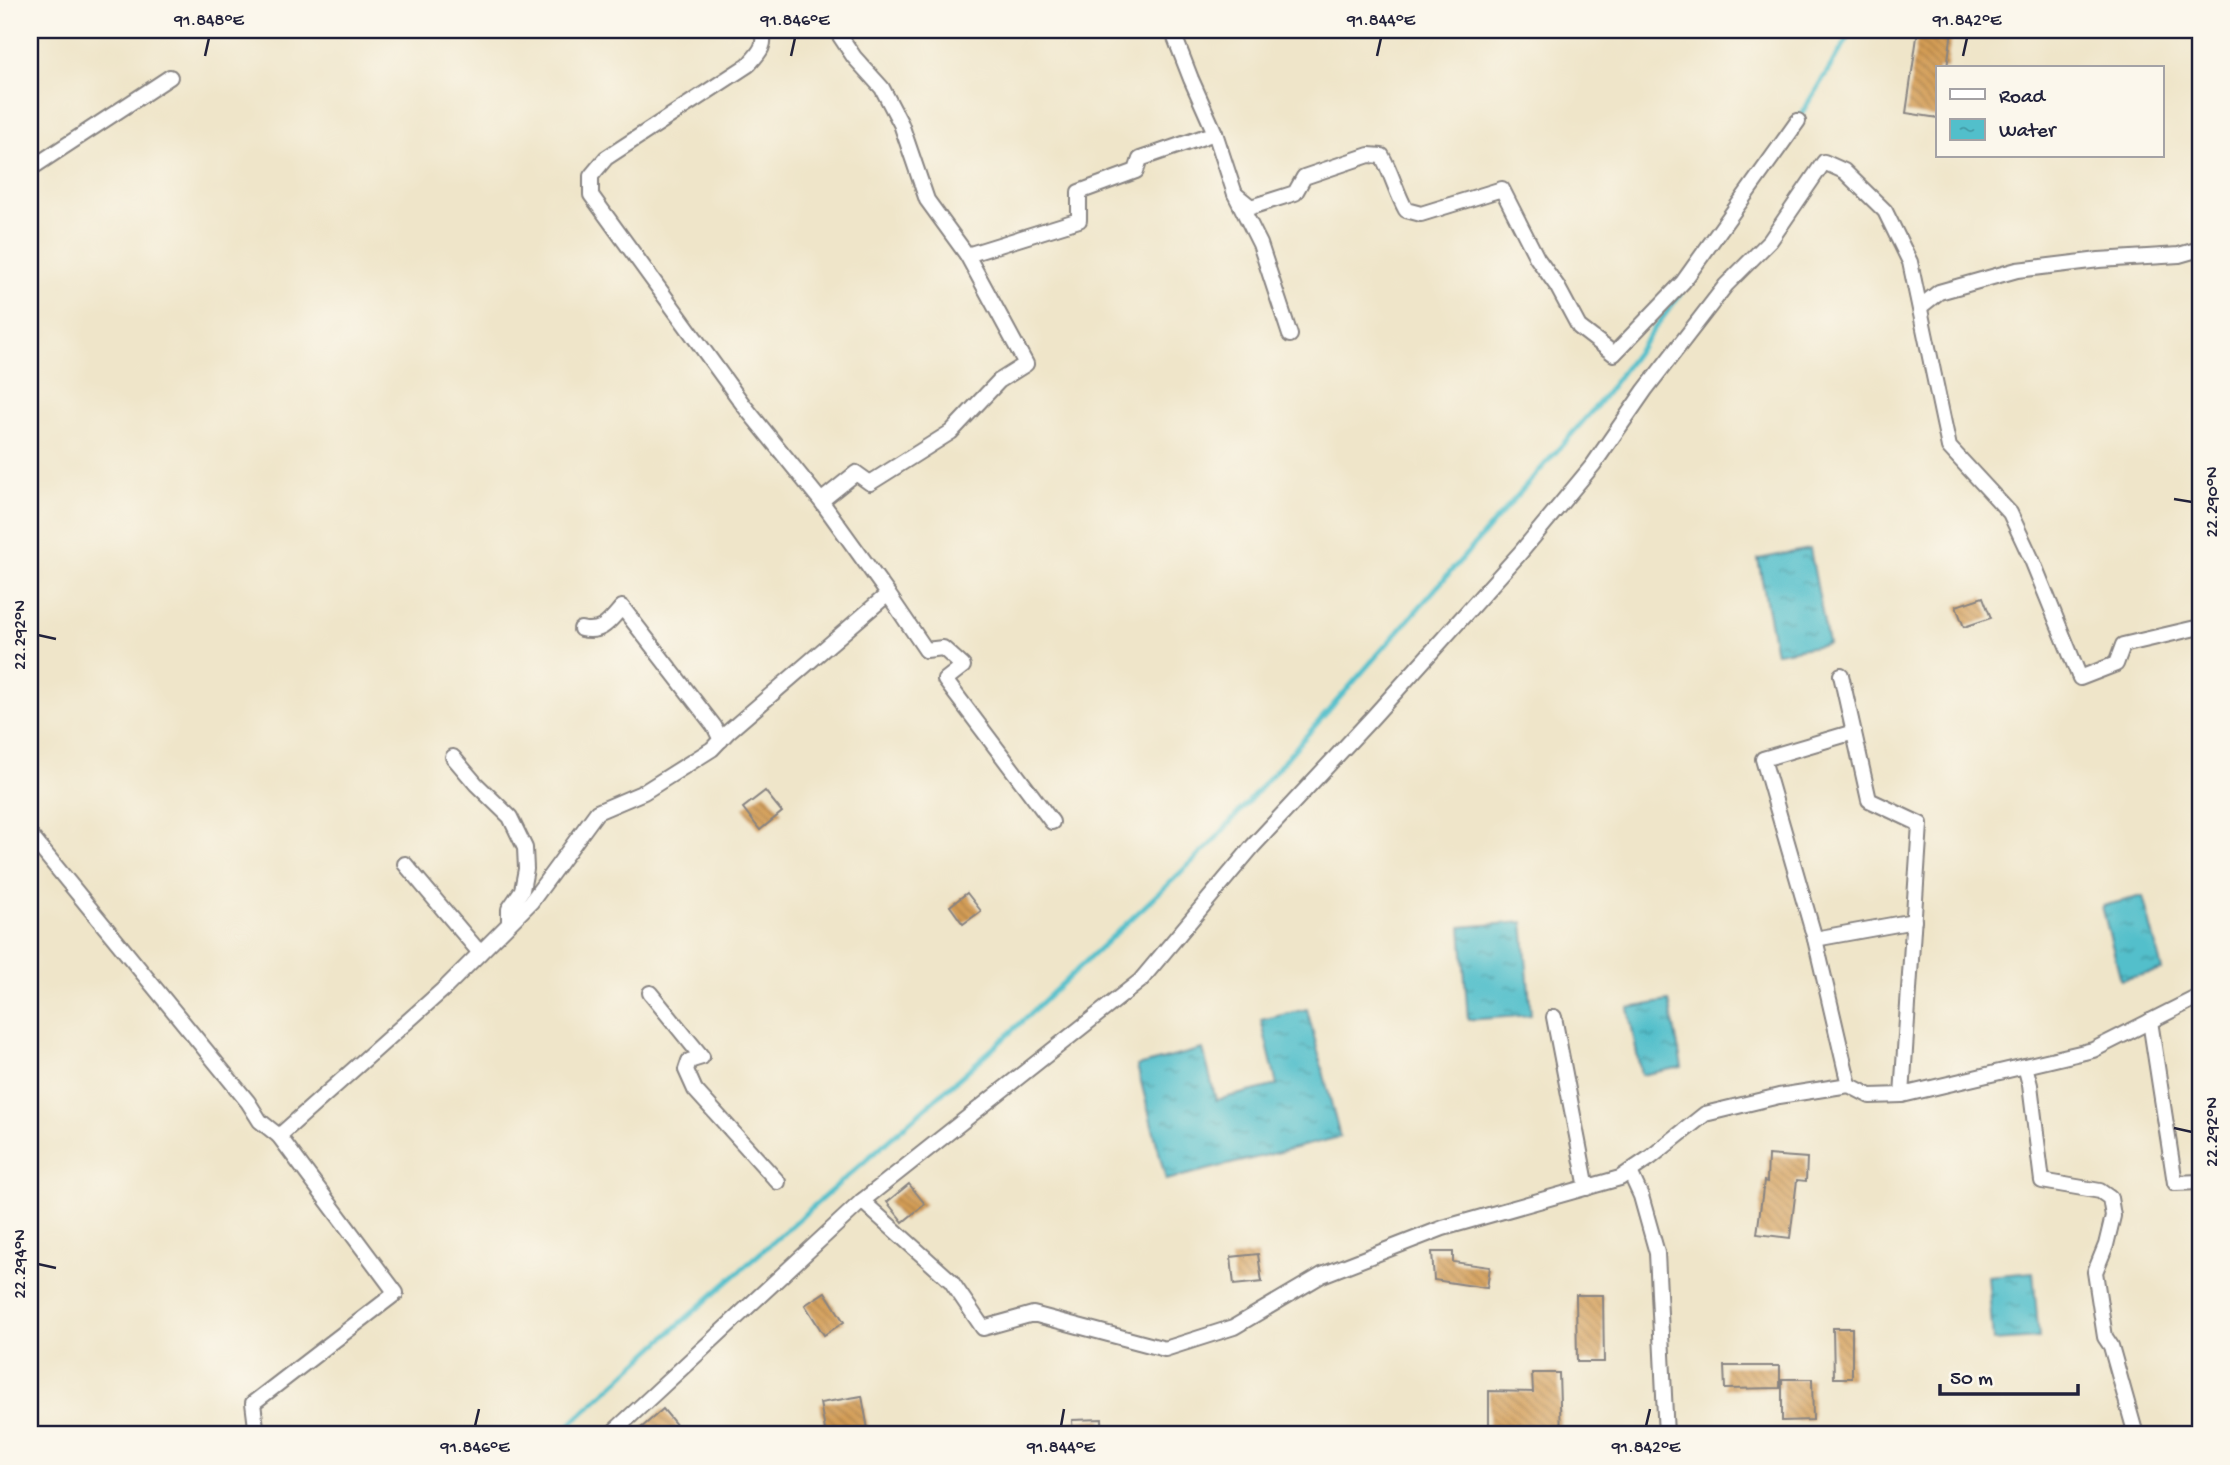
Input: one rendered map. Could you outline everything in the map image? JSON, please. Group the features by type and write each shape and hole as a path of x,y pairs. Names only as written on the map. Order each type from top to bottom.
{"street":[{"path":"761,30 763,48 748,65 606,158 591,176 591,195 745,407 821,501 926,650 943,648 963,666 945,680 1052,822"},
{"path":"821,501 856,473 870,483 951,432 999,382 1026,364 967,255 928,200 901,124 882,88 854,57 836,30"},
{"path":"1172,30 1215,133 1235,194 1260,244 1290,335"},
{"path":"30,169 170,77"},
{"path":"1235,194 1251,207 1295,194 1304,177 1369,155 1382,156 1406,210 1421,214 1502,189 1537,258 1557,286 1579,327 1614,354 1683,282 1798,121"},
{"path":"967,255 1079,220 1079,192 1136,171 1140,159 1215,133"},
{"path":"610,1435 862,1201 1140,981 1253,846 1373,717 1529,542 1593,465 1726,285 1770,241 1824,162 1844,171 1885,211 1910,262 1949,447 2010,513 2080,678 2116,664 2123,645 2200,628"},
{"path":"1920,307 1939,292 2017,270 2099,260 2179,255 2200,249"},
{"path":"278,1136 446,987 531,902 597,812 644,792 712,749 888,594"},
{"path":"581,629 592,632 604,629 622,607 714,726 720,740"},
{"path":"1842,675 1869,800 1920,824 1902,1095"},
{"path":"1849,1085 1815,939 1763,760 1854,733"},
{"path":"453,757 476,785 510,817 525,848 526,869 522,890 509,909 509,923"},
{"path":"30,835 248,1102 260,1121 278,1136 396,1293 253,1403 257,1435"},
{"path":"405,864 480,953"},
{"path":"1815,939 1914,920"},
{"path":"650,993 702,1057 690,1061 686,1070 695,1090 778,1182"},
{"path":"862,1201 951,1281 983,1328 1033,1314 1165,1349 1234,1327 1322,1275 1443,1228 1620,1178 1705,1114 1779,1096 1849,1085 1870,1096 1902,1095 2093,1050 2200,996"},
{"path":"1554,1017 1587,1188"},
{"path":"2150,1021 2175,1183 2200,1182"},
{"path":"2025,1066 2030,1085 2042,1181 2100,1191 2110,1198 2113,1216 2106,1245 2095,1272 2105,1337 2111,1346 2136,1435"},
{"path":"1630,1172 1641,1196 1657,1253 1666,1435"}],"water":[{"path":"1810,549 1828,644 1776,653 1758,559"},
{"path":"2143,896 2162,970 2121,980 2102,906"},
{"path":"1523,922 1531,1015 1468,1020 1461,927"},
{"path":"1669,1001 1682,1067 1641,1075 1628,1008"},
{"path":"1307,1009 1340,1137 1166,1180 1137,1066 1203,1049 1216,1100 1277,1085 1261,1020"},
{"path":"2033,1272 2039,1338 1993,1341 1988,1276"}],"building":[{"path":"1918,30 1952,30 1947,66 1936,66 1936,118 1906,113"},
{"path":"1983,597 1991,618 1964,627 1956,606"},
{"path":"765,791 782,812 760,830 743,808"},
{"path":"967,893 981,911 963,924 950,906"},
{"path":"1768,1155 1807,1158 1806,1181 1797,1180 1790,1238 1757,1234 1764,1181 1767,1182"},
{"path":"909,1184 925,1204 903,1222 887,1202"},
{"path":"1432,1252 1453,1252 1453,1262 1490,1267 1487,1288 1434,1280"},
{"path":"1258,1254 1262,1282 1234,1285 1231,1257"},
{"path":"825,1292 844,1322 824,1335 805,1305"},
{"path":"1576,1295 1603,1295 1604,1362 1577,1362"},
{"path":"1833,1328 1852,1328 1852,1378 1834,1378"},
{"path":"1724,1366 1780,1366 1780,1388 1725,1389"},
{"path":"1532,1373 1559,1373 1561,1435 1489,1435 1489,1391 1533,1392"},
{"path":"1782,1379 1812,1379 1813,1420 1782,1421"},
{"path":"862,1396 869,1435 826,1435 820,1403"},
{"path":"663,1409 678,1427 668,1435 633,1435"},
{"path":"1102,1419 1103,1435 1073,1435 1072,1420"}],"waterway":[{"path":"1798,119 1853,30"},
{"path":"559,1435 675,1328 999,1043 1211,844 1599,403 1681,293"}]}
